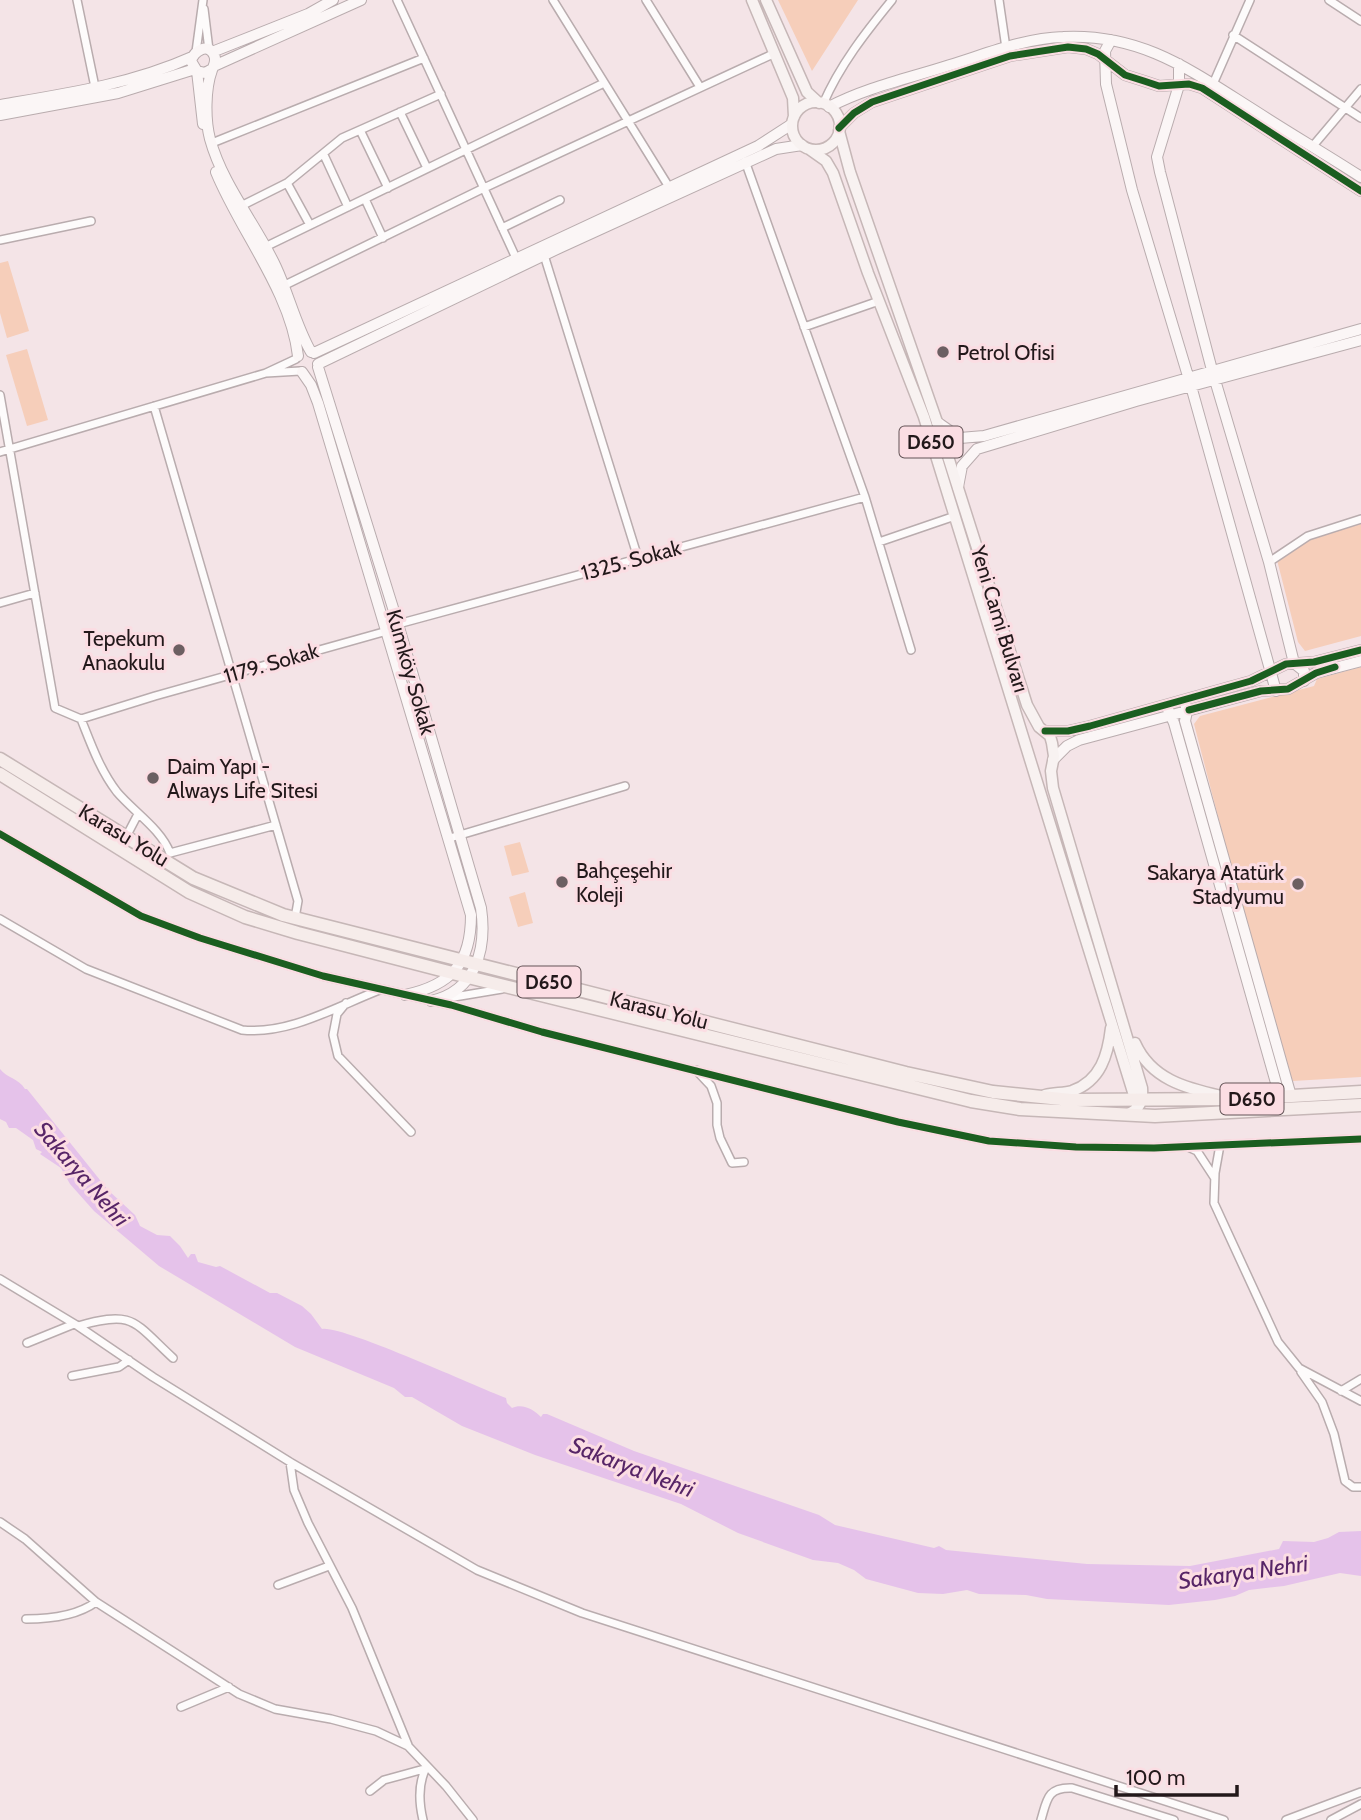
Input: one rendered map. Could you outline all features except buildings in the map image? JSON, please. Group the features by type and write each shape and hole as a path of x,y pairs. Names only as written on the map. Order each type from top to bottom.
{"highway":[{"name":"Karasu Yolu","path":"0,759 126,837 171,858 193,878 295,918 943,1082 1030,1097 1136,1105 1361,1092"},
{"path":"0,774 189,892 245,917 298,933 971,1101 1020,1108 1136,1105"},
{"name":"Karasu Yolu","path":"1136,1105 1155,1115 1361,1105"}],"main road":[{"path":"752,0 793,98 793,132 805,147 824,149 837,138 837,116 807,92 766,0"},
{"path":"793,121 804,106 824,105"},
{"name":"Yeni Cami Bulvarı","path":"839,129 849,172 937,422 1027,705 1052,743 1053,788 1142,1088 1136,1105"},
{"name":"Yeni Cami Bulvarı","path":"805,147 826,161 833,173 924,417 1136,1105"},
{"path":"1045,732 1033,732 1027,740 1029,753 1043,763 1053,760"},
{"path":"1120,1011 1140,1054 1170,1082 1237,1099"},
{"path":"1030,1097 1073,1091 1097,1073 1108,1051 1112,1022"}],"street":[{"path":"77,0 95,87"},
{"path":"203,0 210,51 215,59 208,101 212,143 221,168 285,285 318,365"},
{"path":"203,0 192,65 196,70 204,131 215,169 232,208 273,282 295,338 296,366 301,372"},
{"path":"0,105 95,87 164,70 202,49 210,51 282,24 333,0"},
{"path":"0,116 118,93 196,70 205,73 361,0"},
{"path":"397,0 516,258"},
{"path":"553,0 669,187"},
{"path":"646,0 700,87"},
{"path":"824,105 831,86 859,40 892,0"},
{"path":"999,0 1006,48"},
{"path":"1213,84 1250,0"},
{"path":"1329,0 1361,21"},
{"path":"1233,35 1361,118"},
{"path":"824,105 1006,48 1061,37 1089,37 1160,53 1361,177"},
{"path":"1111,40 1105,51 1106,85 1132,190 1276,691"},
{"path":"839,129 854,113 872,102 1010,56 1068,47 1086,49 1098,54 1125,75 1158,86 1189,84 1202,88 1361,191"},
{"path":"285,285 484,188 775,53"},
{"path":"212,143 424,58"},
{"path":"1180,64 1179,85 1157,157 1214,375 1269,562 1294,663 1304,671 1304,681"},
{"path":"265,247 604,83"},
{"path":"1312,147 1361,89"},
{"path":"241,206 287,183 342,138 441,94"},
{"path":"400,112 427,169"},
{"path":"266,373 313,373 318,365 744,159 793,121"},
{"path":"360,130 388,188"},
{"path":"0,452 266,373 304,352 312,352 361,333 669,187 776,149 805,147"},
{"path":"324,155 348,207"},
{"path":"744,159 865,497 911,650"},
{"path":"287,183 310,225"},
{"path":"365,199 383,237"},
{"path":"502,228 560,200"},
{"path":"0,240 91,221"},
{"path":"544,255 638,558"},
{"path":"804,327 879,301"},
{"path":"937,422 954,435 970,438 1189,382 1361,329"},
{"path":"1214,375 1361,340"},
{"name":"Kumköy Sokak","path":"318,365 398,624 455,837 471,915 468,942 462,961 454,973"},
{"name":"Kumköy Sokak","path":"301,372 311,385 318,403 387,631 481,908 482,946 476,964 459,990 447,998"},
{"path":"958,488 962,466 977,449 1189,382"},
{"path":"0,395 55,708 81,719 97,760 116,790 164,839 171,858 183,849 276,825"},
{"path":"154,406 298,901 295,918"},
{"name":"1325. Sokak","path":"398,624 865,497"},
{"path":"879,542 955,516"},
{"path":"1269,562 1320,530 1361,519"},
{"path":"0,603 35,593"},
{"name":"1179. Sokak","path":"81,719 387,631"},
{"path":"1053,760 1067,746 1079,740 1168,710 1184,700 1251,681 1271,670 1294,663 1314,662 1361,650"},
{"path":"1045,732 1068,731 1168,710 1187,711 1261,691 1288,689 1317,673 1361,661"},
{"path":"1184,700 1187,711 1185,721 1285,1097"},
{"path":"1168,710 1285,1097"},
{"path":"455,837 625,786"},
{"path":"126,837 138,814"},
{"path":"0,834 142,916 200,938 310,972 451,1005 542,1032 898,1122 989,1141 1076,1147 1188,1147 1361,1139"},
{"path":"0,919 86,969 242,1030 262,1032 284,1028 382,989"},
{"path":"405,995 423,991 454,973"},
{"path":"431,1001 516,989"},
{"path":"346,1003 337,1014 333,1035 338,1056 411,1132"},
{"path":"695,1070 711,1086 717,1103 720,1138 732,1163 744,1163"},
{"path":"1220,1145 1214,1177 1214,1203 1224,1228 1242,1261 1278,1342 1322,1402 1334,1434 1345,1481 1353,1487 1361,1487"},
{"path":"1188,1147 1196,1151 1214,1177"},
{"path":"0,1279 290,1462 477,1570 582,1613 1224,1820"},
{"path":"27,1343 76,1325 109,1318 127,1319 173,1358"},
{"path":"72,1376 119,1367 129,1360"},
{"path":"1299,1368 1361,1401"},
{"path":"1340,1391 1361,1379"},
{"path":"290,1462 294,1490 329,1566 352,1608 408,1746 473,1820"},
{"path":"0,1522 24,1539 96,1602 229,1687 275,1709 331,1719 376,1731 408,1746"},
{"path":"278,1585 329,1566"},
{"path":"26,1619 44,1619 76,1611 96,1602"},
{"path":"181,1707 229,1687"},
{"path":"370,1791 384,1780 426,1768"},
{"path":"423,1820 420,1808 421,1781 426,1768"},
{"path":"1041,1820 1048,1798 1054,1790 1061,1787 1072,1788 1174,1820"},
{"path":"1286,1820 1361,1792"},
{"path":"1331,1820 1361,1804"}],"shaded area":[{"path":"778,0 858,0 812,71"},
{"path":"8,261 29,331 7,338 0,313 0,263"},
{"path":"27,349 48,420 27,426 6,355"},
{"path":"1361,519 1361,636 1305,651 1298,642 1277,560 1309,537"},
{"name":"Sakarya Atatürk Stadyumu","path":"1361,667 1361,1077 1293,1081 1277,1044 1194,724 1200,716 1314,686 1317,679"},
{"path":"520,842 529,872 512,876 504,846"},
{"path":"525,892 533,923 518,927 509,897"}],"water":[{"name":"Sakarya Nehri","path":"0,1069 27,1089 108,1190 135,1215 140,1226 157,1235 170,1236 188,1258 195,1254 198,1262 220,1266 270,1293 277,1293 302,1306 322,1329 355,1336 506,1398 512,1408 524,1407 541,1417 547,1414 634,1451 819,1515 835,1525 934,1548 939,1546 946,1550 1087,1564 1190,1566 1279,1549 1283,1541 1314,1542 1339,1532 1361,1531 1361,1576 1340,1573 1284,1586 1249,1590 1215,1600 1169,1605 979,1594 967,1590 943,1594 918,1593 866,1579 838,1563 813,1560 738,1533 681,1504 535,1455 462,1426 412,1397 405,1397 394,1388 295,1347 159,1266 94,1211 70,1184 61,1168 40,1154 42,1152 36,1149 33,1140 16,1128 9,1128 6,1122 0,1119"}],"cycle path":[{"path":"839,128 854,113 872,102 1010,56 1068,47 1086,49 1098,54 1125,75 1159,86 1189,84 1202,88 1361,191"},
{"path":"1045,731 1068,731 1090,726 1251,681 1286,664 1314,662 1361,650"},
{"path":"1189,710 1261,691 1288,689 1316,673 1335,667"},
{"path":"0,834 141,916 200,938 323,976 451,1005 542,1032 898,1122 989,1141 1076,1147 1154,1148 1361,1139"}],"place":[{"name":"Petrol Ofisi","path":"943,352"},
{"name":"Tepekum Anaokulu","path":"179,650"},
{"name":"Daim Yapı - Always Life Sitesi","path":"153,778"},
{"name":"Bahçeşehir Koleji","path":"562,882"},
{"name":"Sakarya Atatürk Stadyumu","path":"1298,884"}]}
